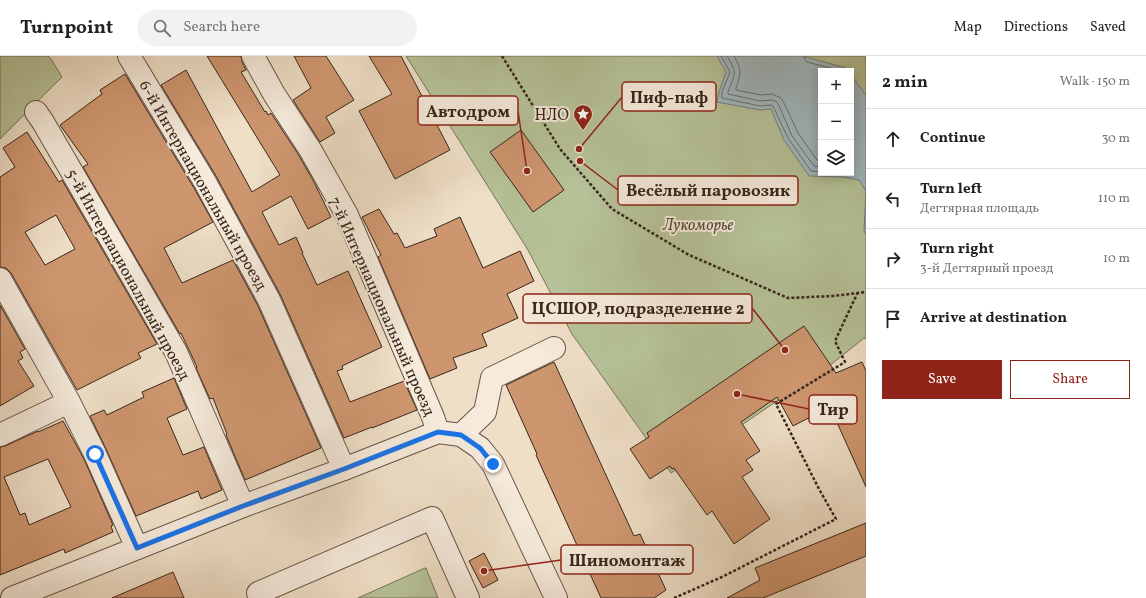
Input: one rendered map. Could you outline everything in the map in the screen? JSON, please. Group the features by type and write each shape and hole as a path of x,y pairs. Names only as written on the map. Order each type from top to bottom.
{"street":[{"name":"6-й Интернациональный проезд","path":"129,56 206,182 269,300 344,469"},
{"name":"7-й Интернациональный проезд","path":"253,56 274,94 310,151 347,215 438,432"},
{"name":"5-й Интернациональный проезд","path":"36,112 176,352 243,506"},
{"path":"0,279 69,402 95,454 137,548"},
{"path":"461,435 485,412 492,378 554,348"},
{"path":"0,434 69,402"},
{"path":"12,598 243,506 344,469 438,432 461,435 480,448 493,464 554,598"},
{"path":"258,593 432,518 468,598"}],"path":[{"path":"502,56 560,149 612,209 689,255 788,298 834,296 866,292"},
{"path":"674,598 722,577 836,519 776,404 844,362 835,341 857,294"}],"green space":[{"path":"0,56 48,56 62,77 0,139"},
{"name":"Лукоморье","path":"406,56 866,56 866,339 864,338 833,363 671,473 572,334 528,250"},
{"path":"425,568 438,598 358,598"}],"water":[{"path":"717,56 802,56 846,68 818,68 818,176 854,176 854,79 866,95 866,191 859,180 844,177 809,176 784,140 771,109 760,110 717,102 726,72"},
{"path":"866,191 866,235 864,231"}],"building":[{"path":"207,56 241,56 246,70 241,72 265,112 266,111 268,115 271,113 298,154 331,217 308,229 291,196 262,212 279,245 296,237 317,285 348,271 382,347 342,366 343,369 337,371 350,402 404,381 417,410 344,438 280,294 216,176 161,85 186,70 252,192 280,175"},
{"path":"294,56 326,56 354,100 326,117 335,133 320,142 293,100 311,88"},
{"path":"369,56 401,56 450,150 395,179 359,111 392,94"},
{"path":"125,74 213,222 164,248 182,283 233,260 258,306 321,448 245,480 226,435 227,434 213,398 210,399 181,333 180,334 83,167 88,164 60,125 102,94 100,90"},
{"path":"521,130 564,190 533,212 490,152"},
{"path":"27,132 59,182 62,180 157,344 138,353 141,358 77,390 11,273 6,268 0,267 0,177 15,167 3,148","holes":["56,215 75,249 45,265 25,232"]},
{"path":"379,209 394,234 397,233 405,248 437,236 434,229 460,217 483,268 520,251 534,281 507,294 518,318 482,334 487,346 453,358 457,368 430,379 378,257 381,255 362,217"},
{"path":"0,305 25,349 20,352 23,358 18,361 34,386 0,406"},
{"path":"804,326 836,373 862,362 866,371 866,487 830,407 793,426 777,397 741,422 760,451 746,460 753,470 742,477 770,519 734,544 712,511 707,515 674,468 672,469 670,466 650,479 630,449 649,437 647,433"},
{"path":"554,362 634,536 640,534 666,590 654,598 601,598 506,385"},
{"path":"174,378 187,409 167,418 183,455 204,447 222,490 201,499 198,491 136,516 90,416 104,410 107,415 144,397 142,392"},
{"path":"63,421 84,459 113,525 111,526 113,532 65,553 64,549 0,575 0,447","holes":["48,459 71,507 29,525 25,513 20,515 4,477"]},
{"path":"866,523 866,556 763,598 727,598 760,580 755,568"},
{"path":"484,553 498,580 483,588 469,561"},
{"path":"173,572 184,598 112,598"}],"place":[{"name":"НЛО","path":"583,131"},
{"name":"Пиф-паф","path":"579,149"},
{"name":"Весёлый паровозик","path":"580,161"},
{"name":"Автодром","path":"527,171"},
{"name":"ЦСШОР, подразделение 2","path":"785,350"},
{"name":"Тир","path":"737,394"},
{"name":"Шиномонтаж","path":"484,571"}],"route":[{"path":"95,454 137,548 438,432 461,435 480,448 493,464"}]}
